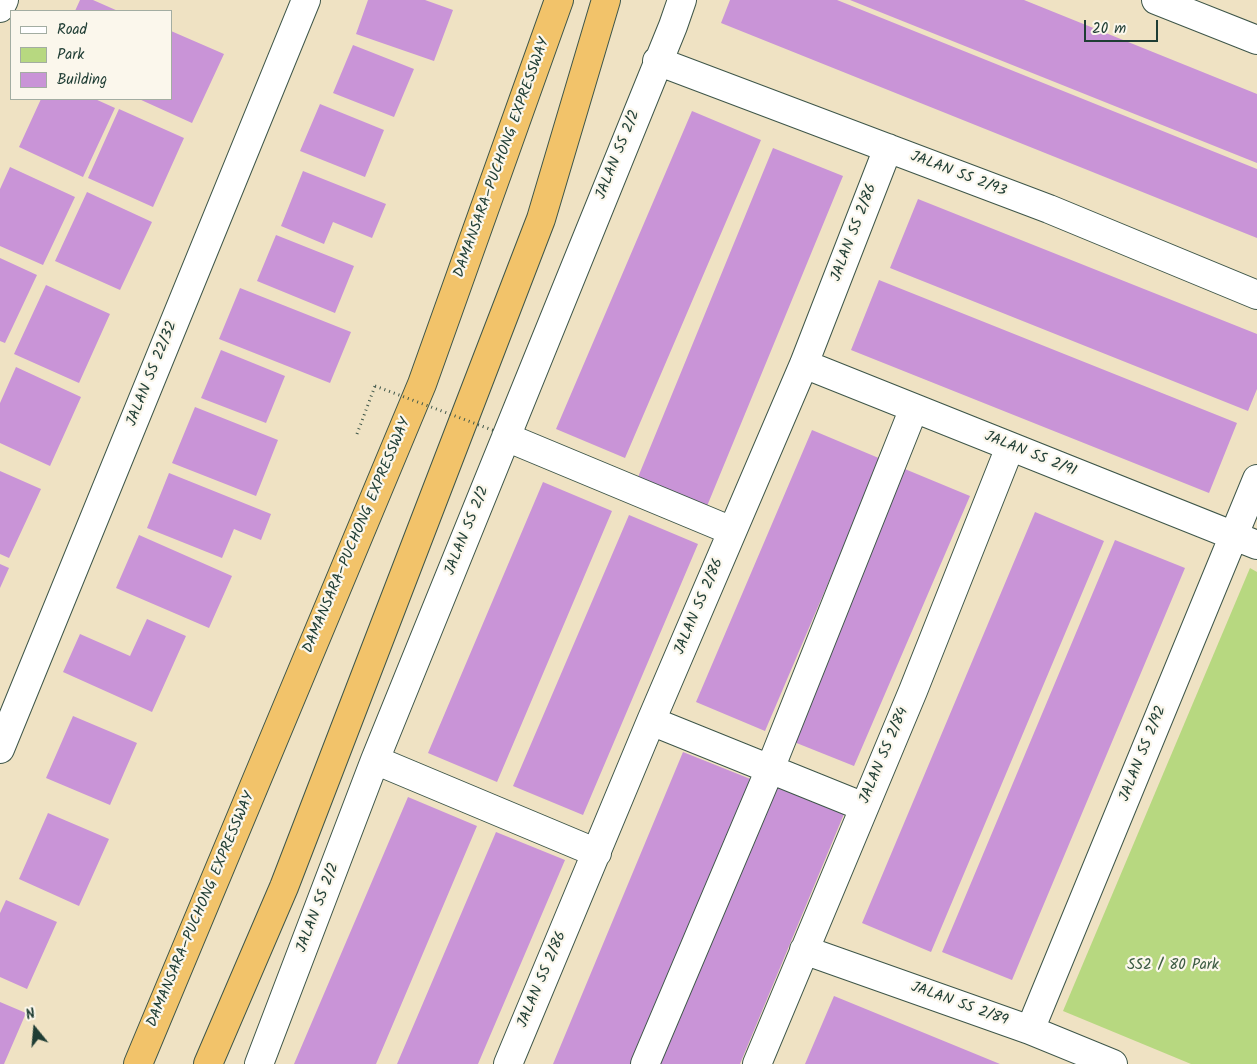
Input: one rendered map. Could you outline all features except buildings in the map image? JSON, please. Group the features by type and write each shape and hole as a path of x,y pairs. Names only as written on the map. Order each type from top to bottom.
{"highway":[{"name":"DAMANSARA–PUCHONG EXPRESSWAY","path":"138,1064 422,384 559,0"},
{"path":"208,1064 284,887 541,219 607,3"}],"street":[{"path":"0,8 4,0"},
{"name":"JALAN SS 2/2","path":"259,1064 501,434 682,0"},
{"path":"1156,0 1257,40"},
{"name":"JALAN SS 22/32","path":"0,749 300,2"},
{"name":"JALAN SS 2/93","path":"657,61 1049,209 1257,295"},
{"name":"JALAN SS 2/86","path":"508,1064 651,721 804,364 888,148"},
{"name":"JALAN SS 2/91","path":"804,364 1010,448 1246,540"},
{"path":"645,1064 770,769 914,408"},
{"path":"501,434 732,531"},
{"name":"JALAN SS 2/84","path":"757,1064 913,690 1010,448"},
{"name":"JALAN SS 2/92","path":"1030,1030 1246,540 1257,479"},
{"path":"651,721 864,807"},
{"path":"376,760 597,853"},
{"name":"JALAN SS 2/89","path":"804,950 1030,1030 1112,1064"}],"path":[{"path":"357,434 375,386 501,434"}],"green space":[{"name":"SS2 / 80 Park","path":"1250,568 1257,572 1257,1064 1191,1064 1063,1011"}]}
